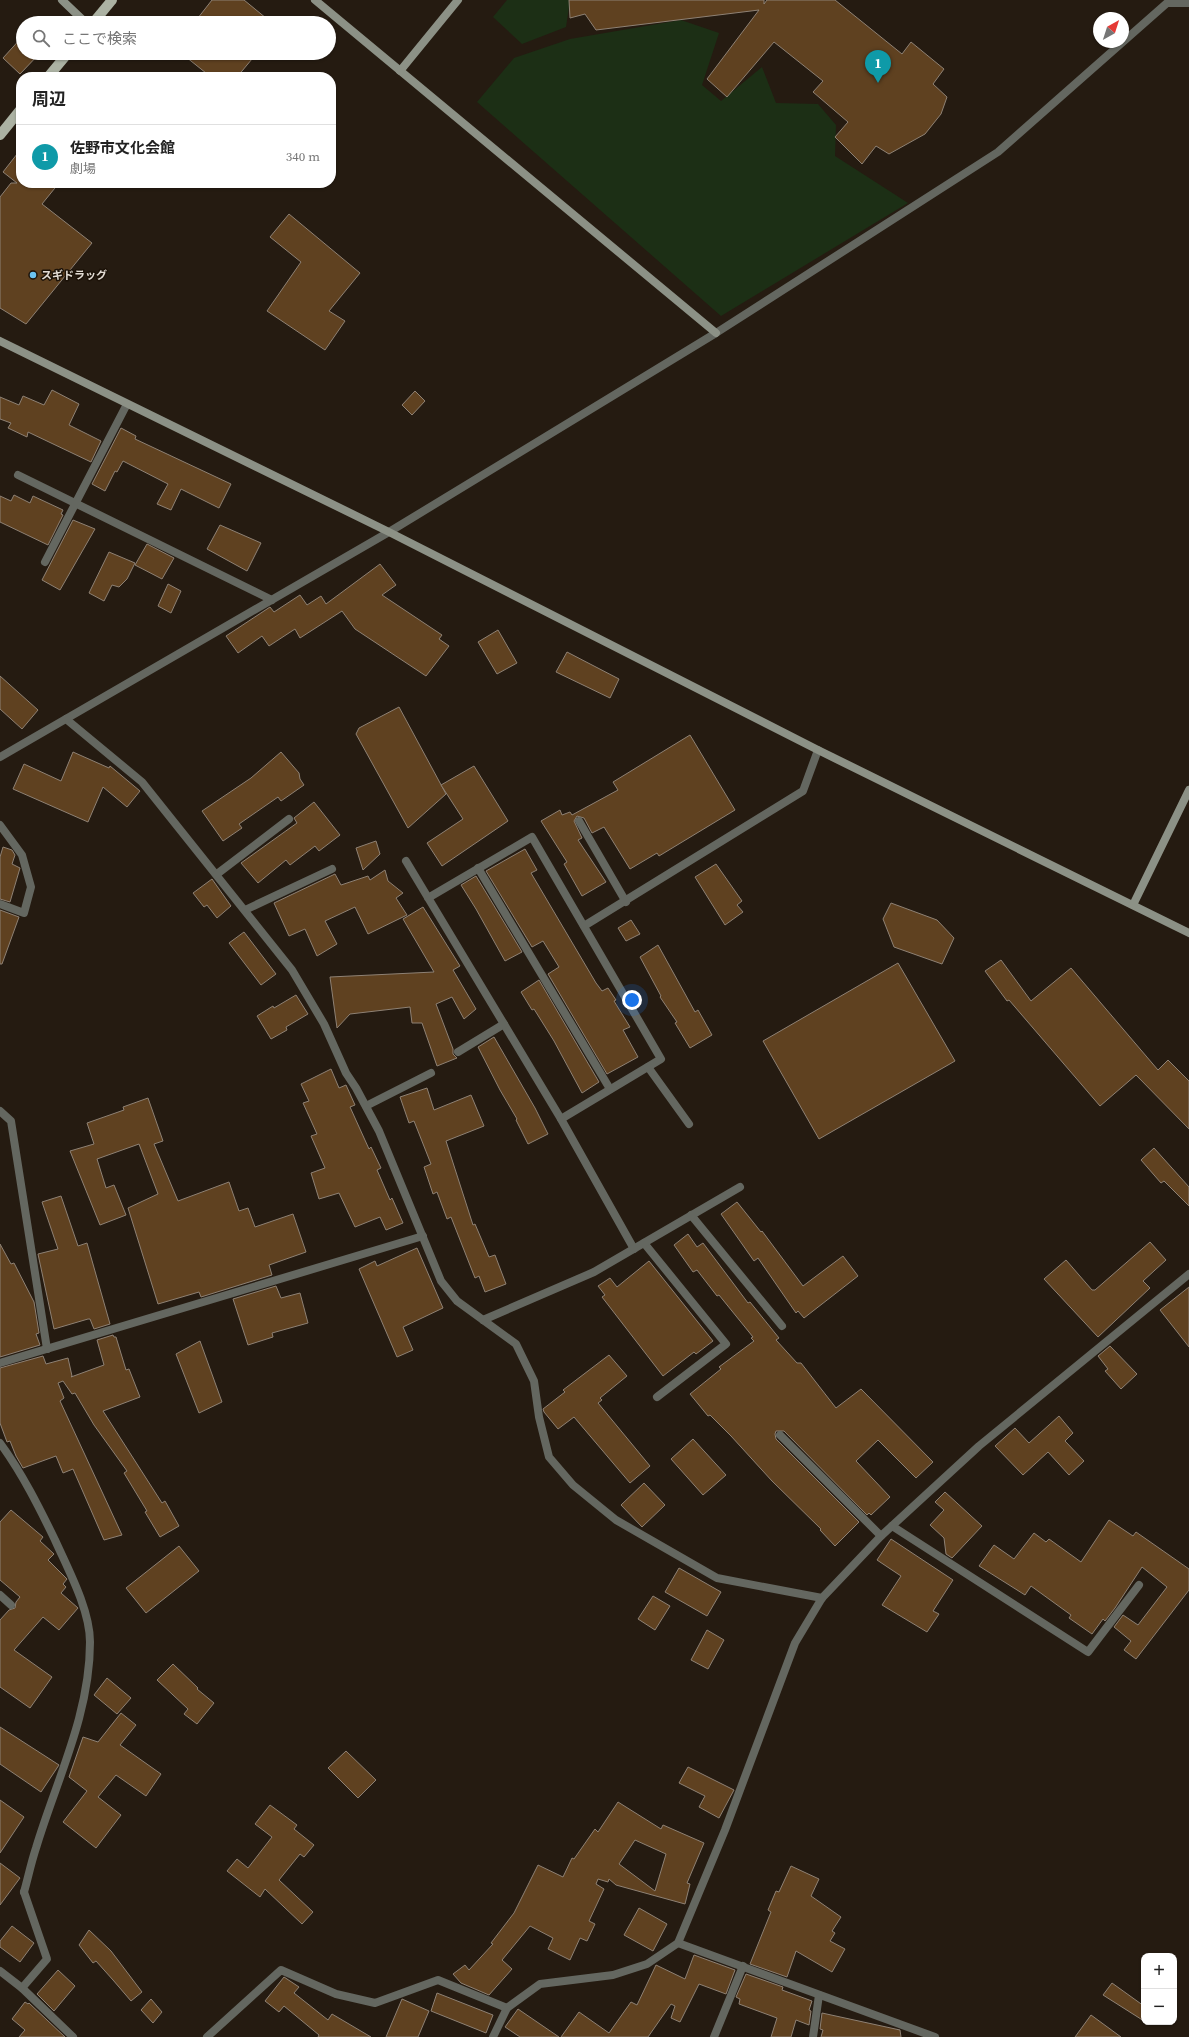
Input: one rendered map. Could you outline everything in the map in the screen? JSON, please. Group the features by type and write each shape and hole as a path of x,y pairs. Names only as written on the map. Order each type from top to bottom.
{"main road":[{"path":"99,16 112,0"},
{"path":"52,72 62,60"},
{"path":"0,135 16,115"}],"street":[{"path":"62,0 79,16"},
{"path":"315,0 334,16"},
{"path":"400,71 458,0"},
{"path":"0,757 389,532 716,333 998,152 1165,2 1189,3"},
{"path":"336,18 716,333"},
{"path":"0,341 389,532 818,750 1189,933"},
{"path":"45,562 126,404"},
{"path":"18,474 272,600"},
{"path":"66,719 142,782 217,874 292,970 324,1024 346,1073 379,1131 441,1281 457,1301 516,1344 534,1381 549,1457 573,1485 616,1520 717,1578 822,1598"},
{"path":"584,926 626,902 803,791 818,750"},
{"path":"1133,905 1189,790"},
{"path":"217,874 289,819"},
{"path":"579,821 626,902"},
{"path":"0,825 22,855 31,887 24,913 0,904"},
{"path":"428,898 532,837 661,1059 561,1119"},
{"path":"406,861 561,1119 634,1249"},
{"path":"478,868 610,1089"},
{"path":"245,910 332,869"},
{"path":"458,1052 504,1024"},
{"path":"648,1067 689,1124"},
{"path":"366,1106 431,1073"},
{"path":"0,1111 11,1121 47,1349"},
{"path":"483,1320 594,1272 740,1186"},
{"path":"691,1215 782,1326"},
{"path":"0,1364 423,1236"},
{"path":"644,1243 726,1344 657,1397"},
{"path":"493,2037 507,2008 540,1984 613,1975 647,1964 678,1943 725,1830 795,1643 822,1598 881,1536 979,1446 1188,1278"},
{"path":"780,1436 881,1536"},
{"path":"0,1443 39,1506 66,1564 82,1603 90,1641 84,1700 57,1791 36,1848 24,1892 47,1959 22,1988"},
{"path":"892,1526 1088,1652 1139,1585"},
{"path":"0,1595 11,1605"},
{"path":"678,1943 935,2037"},
{"path":"714,2037 743,1966"},
{"path":"207,2037 281,1970 336,1994 375,2003 438,1980 507,2008"},
{"path":"0,1971 22,1988 73,2037"},
{"path":"813,2037 819,1995"}],"green space":[{"path":"507,0 570,0 566,27 522,44 493,17"},
{"path":"681,20 719,33 702,85 721,101 762,67 776,103 818,104 836,125 835,156 908,203 721,316 477,102 514,58 570,39"}],"building":[{"path":"212,0 244,0 263,16 199,16"},
{"path":"569,0 764,0 764,4 767,0 835,0 902,54 911,42 944,69 933,84 947,97 941,114 925,134 889,154 876,146 862,164 835,137 848,122 813,92 823,81 774,42 727,97 707,79 759,10 596,30 585,14 570,18"},
{"path":"16,44 16,60 33,60 22,72 18,72 3,58"},
{"path":"190,60 251,60 241,72 205,72"},
{"name":"スギドラッグ","path":"16,155 16,182 3,172"},
{"name":"スギドラッグ","path":"11,183 16,183 16,188 55,188 42,204 92,243 26,324 0,308 0,197"},
{"path":"289,214 360,273 329,311 345,321 325,350 267,311 301,262 270,237"},
{"path":"52,390 79,404 69,425 101,441 91,462 28,432 27,437 8,428 11,423 0,419 0,397 19,405 23,396 44,405"},
{"path":"415,391 425,401 412,415 402,405"},
{"path":"121,428 136,436 135,439 231,484 219,508 181,489 171,510 157,504 168,484 123,461 117,472 115,471 105,491 92,484"},
{"path":"14,495 30,503 33,496 63,510 61,514 63,515 48,545 0,522 0,496 11,501"},
{"path":"73,520 95,529 60,590 42,580"},
{"path":"220,525 261,543 247,571 207,549"},
{"path":"147,544 174,558 162,579 135,565"},
{"path":"109,552 135,563 127,579 119,587 112,585 104,601 89,593"},
{"path":"380,564 396,585 382,595 442,635 439,639 449,646 426,676 355,629 342,611 300,638 295,629 269,646 262,636 238,653 226,636 270,607 274,612 300,595 307,605 321,596 326,604"},
{"path":"168,584 181,591 171,613 158,606"},
{"path":"498,630 517,663 497,674 478,642"},
{"path":"567,652 619,679 610,698 556,672"},
{"path":"0,676 38,710 22,729 0,709"},
{"path":"399,707 446,794 408,828 356,734 359,728"},
{"path":"690,735 735,810 659,856 657,853 630,869 604,827 592,833 584,818 577,816 574,821 582,838 578,840 606,882 582,896 564,864 567,862 541,821 560,810 562,815 570,812 572,815 618,790 613,782"},
{"path":"73,752 109,768 110,766 140,791 127,807 103,787 88,822 13,789 24,764 61,781"},
{"path":"281,752 299,773 300,779 304,785 281,801 278,797 239,824 242,828 223,841 202,811 251,778"},
{"path":"474,766 508,821 442,866 427,843 463,819 441,785"},
{"path":"314,802 340,835 319,851 315,846 290,865 286,860 258,883 241,863 297,823 294,818"},
{"path":"376,841 380,854 363,870 356,848"},
{"path":"3,847 12,850 15,855 12,864 20,868 10,902 0,899 0,857"},
{"path":"525,849 537,870 531,873 596,983 602,991 608,988 630,1027 623,1030 638,1057 607,1074 548,974 559,967 543,941 532,947 486,871"},
{"path":"716,864 742,901 737,905 743,912 725,925 695,877"},
{"path":"385,870 388,881 403,893 396,898 407,915 368,934 355,907 325,921 337,944 317,956 305,929 289,936 274,903 335,874 341,885 368,876 370,880"},
{"path":"476,876 522,952 505,961 461,885"},
{"path":"212,879 231,906 217,918 207,905 204,907 193,893"},
{"path":"891,903 937,920 954,938 942,964 894,947 883,919"},
{"path":"423,907 460,966 453,970 476,1009 464,1019 452,997 436,1004 453,1049 453,1054 457,1058 437,1066 422,1023 412,1023 410,1007 350,1014 337,1028 330,977 434,972 403,919"},
{"path":"0,910 19,917 2,964 0,964"},
{"path":"631,920 640,934 626,941 618,928"},
{"path":"244,932 276,974 261,985 229,943"},
{"path":"658,945 695,1012 698,1010 712,1035 690,1048 675,1023 677,1022 660,997 661,996 640,957"},
{"path":"1001,960 1031,1001 1071,968 1158,1070 1168,1060 1189,1081 1189,1129 1136,1075 1100,1106 1009,1000 1007,1001 985,971"},
{"path":"898,963 955,1061 819,1139 763,1041"},
{"path":"539,980 599,1082 582,1093 554,1041 534,1009 532,1010 521,992"},
{"path":"296,995 308,1014 286,1027 287,1030 271,1039 257,1016 273,1006 274,1008"},
{"path":"494,1037 535,1108 548,1134 528,1144 516,1120 517,1119 478,1047"},
{"path":"331,1069 339,1088 346,1085 355,1105 350,1107 369,1149 371,1147 381,1168 377,1170 390,1200 392,1198 403,1223 386,1230 380,1217 355,1227 339,1193 319,1199 311,1173 325,1168 311,1136 317,1134 303,1103 309,1101 301,1084"},
{"path":"427,1088 434,1110 471,1095 484,1126 446,1141 473,1225 475,1224 489,1257 495,1255 506,1284 485,1292 479,1276 475,1278 451,1217 447,1219 437,1192 433,1194 424,1167 431,1164 414,1121 409,1123 400,1097"},
{"path":"148,1098 163,1141 154,1144 178,1201 229,1182 239,1211 248,1208 255,1227 293,1214 306,1252 269,1265 272,1275 201,1297 199,1292 158,1304 128,1208 158,1194 139,1144 97,1159 106,1188 114,1185 126,1215 100,1225 70,1151 94,1144 87,1123 124,1110 123,1107"},
{"path":"1154,1148 1189,1187 1189,1206 1164,1181 1161,1183 1141,1160"},
{"path":"61,1196 78,1246 87,1243 110,1324 94,1329 90,1319 88,1319 54,1329 38,1254 58,1249 42,1202"},
{"path":"737,1202 761,1232 762,1231 803,1286 843,1256 858,1276 804,1318 798,1311 796,1313 758,1258 754,1261 721,1214"},
{"path":"688,1234 697,1247 703,1243 748,1303 750,1302 779,1338 776,1340 797,1363 801,1363 836,1408 861,1389 933,1462 916,1478 878,1440 856,1461 890,1497 871,1515 869,1513 867,1515 784,1431 776,1431 776,1439 859,1522 835,1546 820,1530 821,1529 772,1481 731,1436 710,1415 708,1416 690,1394 721,1369 719,1367 754,1341 751,1338 753,1337 719,1295 717,1296 697,1270 693,1272 674,1245"},
{"path":"1150,1242 1166,1260 1143,1281 1150,1288 1098,1337 1044,1279 1066,1260 1092,1290 1095,1290"},
{"path":"0,1244 11,1264 14,1263 34,1302 39,1333 36,1334 40,1345 0,1357"},
{"path":"417,1248 443,1308 403,1327 413,1350 397,1357 359,1269 375,1261 377,1266"},
{"path":"649,1261 713,1341 696,1354 694,1352 663,1376 602,1297 605,1295 598,1286 610,1278 617,1287"},
{"path":"276,1286 281,1298 300,1293 308,1323 272,1333 273,1337 248,1345 233,1299"},
{"path":"1189,1287 1189,1347 1160,1310"},
{"path":"113,1335 116,1337 126,1370 129,1369 140,1397 103,1411 162,1503 165,1501 179,1526 160,1537 145,1512 147,1511 124,1473 127,1471 94,1425 75,1393 72,1394 63,1381 58,1383 64,1398 60,1401 122,1535 104,1540 73,1469 63,1473 56,1456 23,1468 10,1441 7,1442 0,1423 0,1368 43,1356 46,1364 68,1358 71,1377 104,1365 97,1340"},
{"path":"200,1341 222,1402 199,1413 176,1354"},
{"path":"1110,1346 1137,1374 1121,1389 1105,1371 1108,1369 1098,1356"},
{"path":"609,1355 627,1376 600,1398 602,1400 598,1403 650,1466 630,1483 574,1417 558,1429 543,1409 565,1392 563,1390"},
{"path":"1059,1416 1073,1433 1065,1441 1084,1461 1069,1475 1048,1452 1023,1475 995,1446 1015,1428 1029,1443"},
{"path":"693,1439 726,1475 703,1495 671,1459"},
{"path":"644,1483 665,1505 642,1527 621,1505"},
{"path":"945,1492 982,1526 952,1558 946,1554 944,1538 930,1525 944,1510 935,1502"},
{"path":"11,1510 43,1537 40,1541 54,1554 48,1560 67,1579 63,1584 66,1587 61,1593 78,1608 59,1630 43,1617 14,1650 52,1677 30,1708 0,1687 0,1620 9,1610 15,1608 16,1602 20,1597 0,1580 0,1522"},
{"path":"1109,1520 1133,1536 1136,1532 1189,1569 1189,1590 1136,1659 1124,1650 1131,1641 1114,1627 1123,1615 1138,1625 1167,1587 1142,1567 1115,1608 1105,1621 1103,1619 1092,1634 1069,1618 1071,1615 1031,1586 1025,1595 979,1566 994,1545 1014,1559 1034,1533 1046,1542 1049,1539 1081,1562"},
{"path":"891,1539 953,1580 933,1611 939,1614 927,1632 882,1605 901,1576 877,1560"},
{"path":"179,1546 199,1571 146,1613 126,1588"},
{"path":"679,1568 721,1592 707,1616 665,1592"},
{"path":"653,1596 670,1606 655,1630 638,1619"},
{"path":"707,1630 724,1640 708,1669 691,1660"},
{"path":"173,1664 198,1688 197,1689 214,1703 197,1724 184,1714 188,1709 157,1680"},
{"path":"107,1678 131,1698 117,1714 94,1695"},
{"path":"121,1713 136,1725 120,1745 161,1774 146,1796 116,1775 98,1797 121,1815 96,1848 63,1822 87,1791 69,1777 83,1737 98,1742"},
{"path":"0,1727 59,1765 41,1792 0,1764"},
{"path":"346,1751 376,1780 358,1798 328,1768"},
{"path":"688,1767 734,1790 719,1818 699,1807 705,1796 679,1783"},
{"path":"0,1800 24,1817 0,1853"},
{"path":"618,1802 661,1829 663,1825 704,1843 687,1883 690,1884 685,1904 616,1885 609,1879 608,1882 598,1879 596,1884 604,1889 589,1921 595,1924 587,1941 580,1938 570,1960 548,1949 553,1938 530,1926 502,1960 512,1969 489,1995 461,1983 453,1974 465,1965 469,1970 493,1944 491,1943 514,1913 538,1865 563,1877 572,1858 574,1859 595,1829 598,1832","holes":["635,1840 666,1854 655,1891 619,1864"]},
{"path":"270,1805 297,1825 294,1829 314,1845 304,1857 300,1854 279,1880 313,1912 302,1924 265,1889 260,1897 227,1871 237,1859 248,1868 272,1837 255,1824"},
{"path":"0,1863 20,1878 0,1905"},
{"path":"791,1866 819,1879 811,1896 841,1917 832,1931 835,1933 830,1941 845,1949 832,1972 796,1951 787,1977 750,1964 771,1912 768,1910 776,1891 779,1892"},
{"path":"639,1908 667,1924 653,1951 624,1935"},
{"path":"12,1926 34,1943 20,1962 0,1947 0,1941"},
{"path":"89,1930 111,1951 142,1992 131,2001 96,1961 93,1963 79,1945"},
{"path":"694,1955 735,1970 726,1994 699,1984 680,2022 671,2018 675,2006 671,2004 648,2037 561,2037 579,2012 609,2033 631,2002 637,2005 656,1965 685,1979"},
{"path":"58,1970 75,1986 54,2011 37,1994"},
{"path":"746,1974 783,1987 782,1990 812,2001 809,2010 811,2011 809,2025 796,2020 791,2037 771,2037 777,2018 739,2004 740,1999 736,1997"},
{"path":"284,1977 299,1987 294,1993 328,2020 332,2014 371,2037 318,2037 319,2035 284,2006 279,2012 265,2001"},
{"path":"1112,1983 1141,2004 1141,2019 1103,1995"},
{"path":"437,1993 493,2015 486,2033 431,2011"},
{"path":"151,1999 162,2012 153,2023 141,2010"},
{"path":"402,1999 429,2011 418,2037 386,2037"},
{"path":"25,2002 28,2004 29,2003 65,2037 19,2037 25,2030 12,2019"},
{"path":"518,2009 559,2037 520,2037 505,2027"},
{"path":"822,2013 900,2030 901,2037 821,2037 823,2030 820,2029"},
{"path":"1091,2015 1121,2037 1075,2037"}],"place":[{"name":"佐野市文化会館","path":"878,83"},
{"name":"スギドラッグ","path":"33,275"}]}
